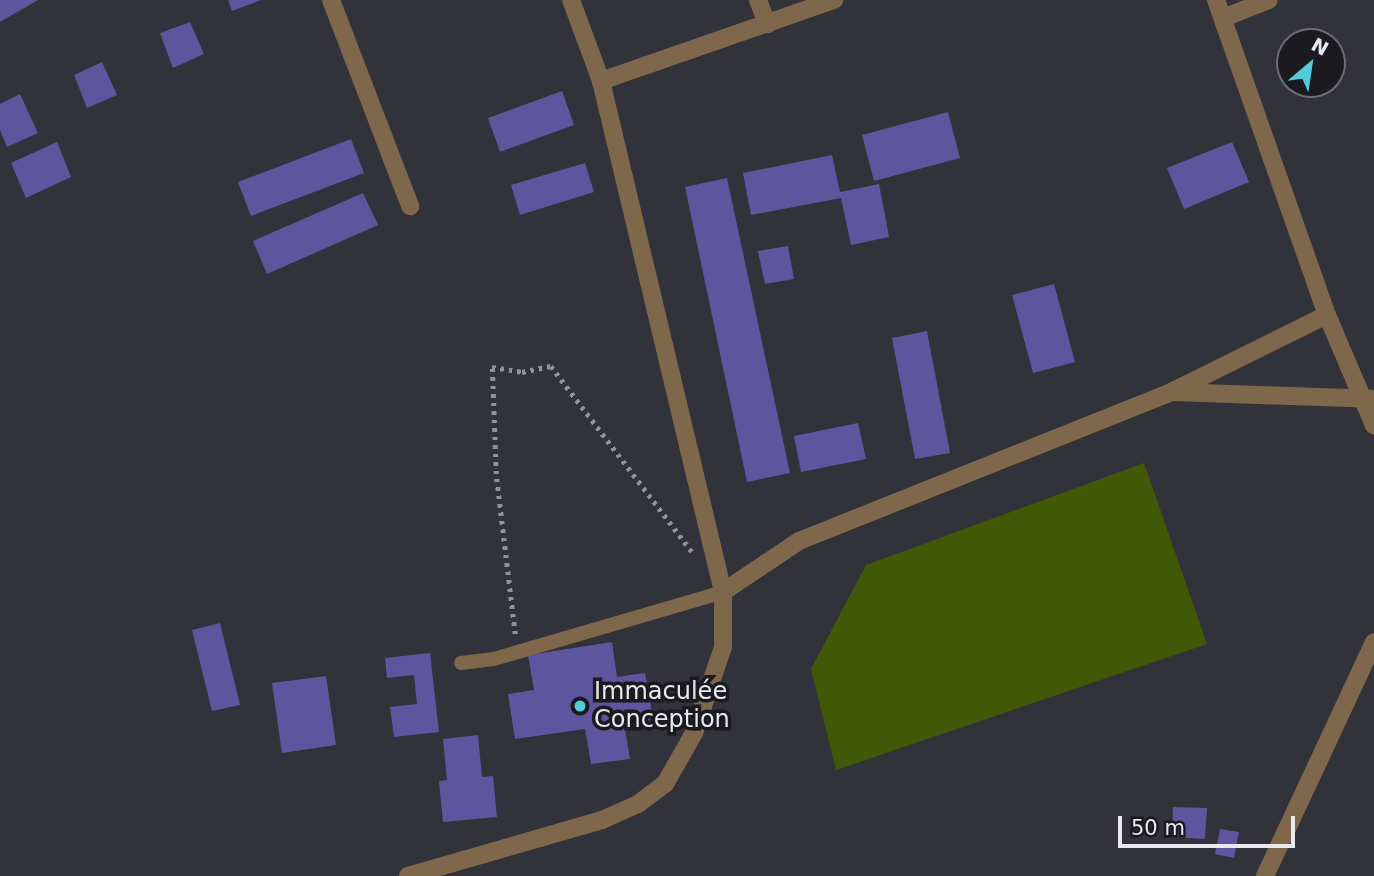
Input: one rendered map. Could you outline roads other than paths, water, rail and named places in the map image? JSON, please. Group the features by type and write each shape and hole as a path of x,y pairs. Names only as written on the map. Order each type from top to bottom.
{"street":[{"path":"331,0 410,206"},
{"path":"408,876 602,820 638,804 665,784 694,733 723,647 723,592 601,81 571,0"},
{"path":"758,0 767,24"},
{"path":"601,81 834,0"},
{"path":"1216,0 1327,315 1368,399 1374,425"},
{"path":"1223,18 1269,0"},
{"path":"723,592 799,541 1171,392 1327,315"},
{"path":"1171,392 1368,399"},
{"path":"1265,876 1374,642"}],"lane":[{"path":"461,663 494,659 723,592"}],"place":[{"name":"Immaculée Conception","path":"580,706"}]}
